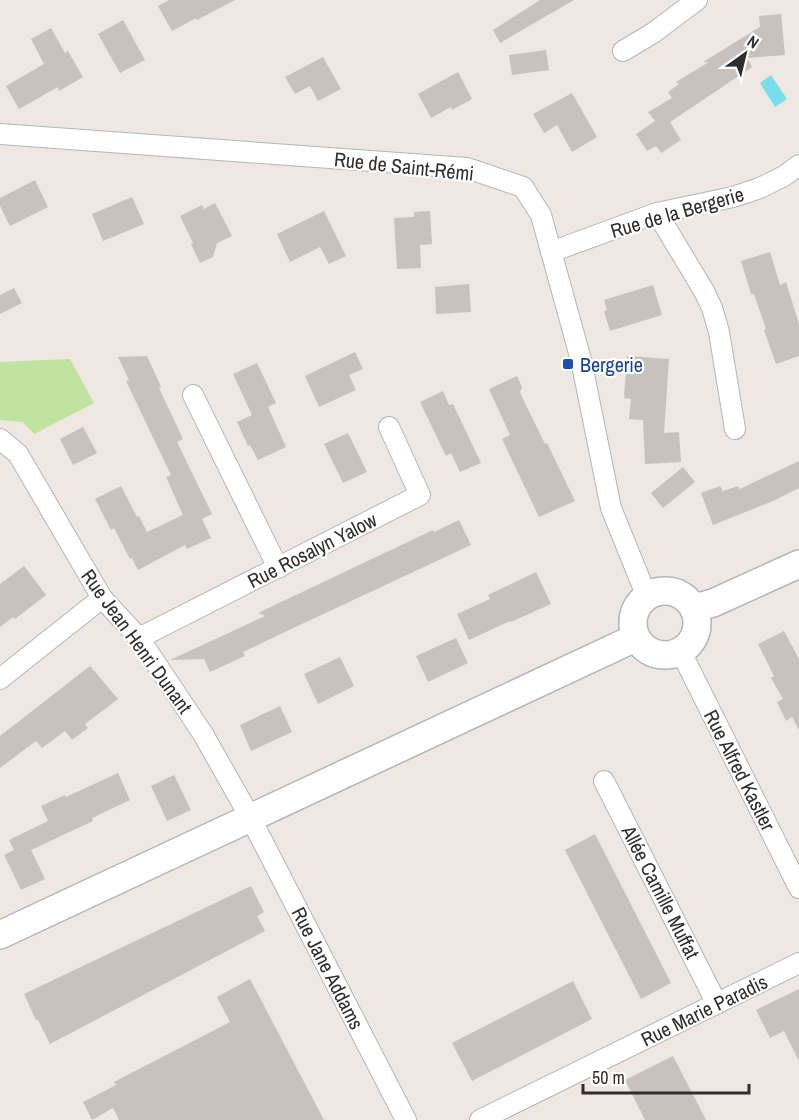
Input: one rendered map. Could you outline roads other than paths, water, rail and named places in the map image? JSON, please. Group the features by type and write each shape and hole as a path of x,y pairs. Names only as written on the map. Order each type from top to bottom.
{"street":[{"path":"623,51 653,33 697,0"},
{"name":"Rue de Saint-Rémi","path":"0,134 467,168 523,187 541,215 581,360 611,508 643,587 649,593"},
{"name":"Rue de la Bergerie","path":"551,252 657,213 733,197 760,188 784,176 799,165"},
{"path":"657,213 705,291 712,308 720,332 735,429"},
{"path":"193,395 278,568"},
{"name":"Rue Rosalyn Yalow","path":"139,638 420,495 389,427"},
{"name":"Rue Jean Henri Dunant","path":"0,439 18,454 102,598 139,638 203,734 250,817"},
{"path":"694,608 713,603 799,564"},
{"path":"666,590 682,595 694,608 698,624 693,640 681,652 664,656 655,654 647,651 635,638 631,621 637,605 649,593 666,590"},
{"path":"0,679 102,598"},
{"path":"0,935 635,638"},
{"name":"Rue Alfred Kastler","path":"681,652 799,888"},
{"name":"Allée Camille Muffat","path":"604,781 717,1004"},
{"name":"Rue Jane Addams","path":"250,817 406,1120"},
{"name":"Rue Marie Paradis","path":"480,1120 799,963"}],"water":[{"path":"771,75 787,99 775,107 760,83"}],"place":[{"name":"Bergerie","path":"568,364"}]}
